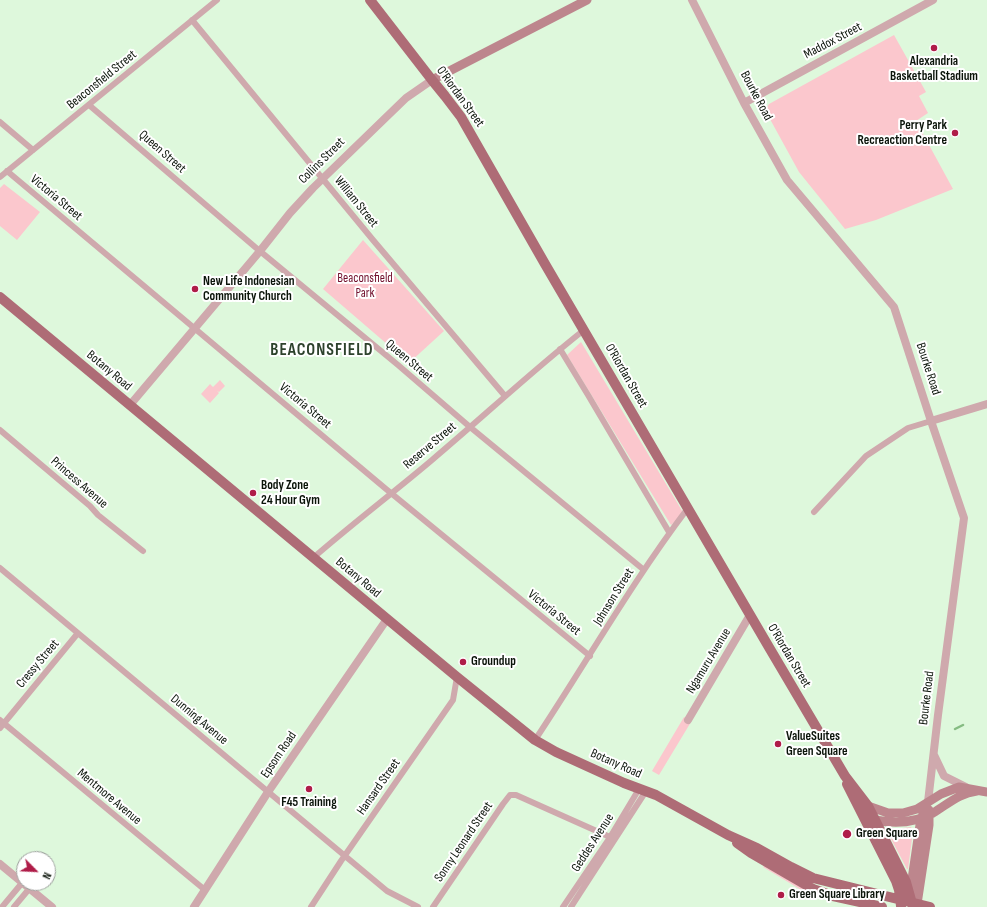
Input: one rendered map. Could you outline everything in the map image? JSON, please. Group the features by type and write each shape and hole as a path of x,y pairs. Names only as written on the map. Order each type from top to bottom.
{"main road":[{"name":"O'Riordan Street","path":"370,0 461,117 545,264 864,808 900,890 909,903"},
{"name":"Collins Street","path":"432,80 587,0"},
{"name":"Botany Road","path":"0,297 313,558 535,740 556,752 679,807 728,835 751,845 801,873 817,880 930,907"},
{"path":"864,808 888,813 900,813 914,810 941,794 956,788 962,787 984,791"},
{"path":"875,820 900,822 926,816 959,796 984,791"},
{"name":"Bourke Road","path":"909,903 928,802"},
{"name":"O'Riordan Street","path":"864,808 867,816 875,820"},
{"path":"875,820 903,875 909,903"},
{"name":"Botany Road","path":"728,835 751,853 813,889 833,896 882,907"}],"street":[{"name":"Beaconsfield Street","path":"0,177 217,0"},
{"name":"Bourke Road","path":"692,0 744,103 787,180 894,306 964,518 928,802"},
{"name":"Maddox Street","path":"744,103 933,0"},
{"name":"William Street","path":"192,20 505,396"},
{"name":"Collins Street","path":"130,405 260,251 290,213 323,178 406,98 432,80"},
{"name":"Queen Street","path":"89,105 470,427 644,570"},
{"path":"0,122 33,150"},
{"name":"Victoria Street","path":"7,171 391,493 590,656"},
{"name":"Reserve Street","path":"313,558 584,330"},
{"path":"560,349 669,532"},
{"path":"814,512 866,456 908,428 987,404"},
{"name":"Princess Avenue","path":"0,430 98,514 144,551"},
{"name":"Johnson Street","path":"535,740 669,532 688,508"},
{"name":"Dunning Avenue","path":"0,568 384,888 418,907"},
{"name":"Ngamuru Avenue","path":"688,720 750,615"},
{"name":"Epsom Road","path":"194,907 268,792 387,619"},
{"name":"Cressy Street","path":"1,724 78,634"},
{"name":"Hansard Street","path":"311,907 453,700 457,677"},
{"name":"Mentmore Avenue","path":"1,724 204,890"},
{"path":"934,754 944,776 967,788"},
{"name":"Geddes Avenue","path":"563,907 643,790"},
{"name":"Geddes Avenue","path":"571,907 643,790"},
{"name":"Sonny Leonard Street","path":"433,907 510,795 516,795 610,837"},
{"path":"0,864 16,878"},
{"path":"2,907 16,890"},
{"path":"14,907 27,891"},
{"path":"32,891 52,907"}],"green space":[{"path":"894,35 926,92 919,96 928,113 916,121 953,189 876,220 845,229 799,172 765,110 769,104"},
{"path":"4,184 40,212 17,240 0,226 0,188"},
{"name":"Beaconsfield Park","path":"363,240 444,331 409,363 323,289"},
{"path":"581,342 684,514 671,525 567,355"},
{"path":"220,380 225,386 219,392 217,391 219,393 210,403 201,394 210,384 213,387"},
{"path":"684,717 691,722 659,775 652,771"},
{"path":"911,827 913,831 907,869 890,837 895,829"},
{"path":"764,866 804,889 803,891 763,867"}],"waterway":[{"path":"955,729 963,725"}],"place":[{"name":"Alexandria Basketball Stadium","path":"934,48"},
{"name":"Perry Park Recreaction Centre","path":"955,133"},
{"name":"New Life Indonesian Community Church","path":"195,289"},
{"name":"Body Zone 24 Hour Gym","path":"253,493"},
{"name":"Groundup","path":"463,662"},
{"name":"ValueSuites Green Square","path":"778,744"},
{"name":"F45 Training","path":"309,789"},
{"name":"Green Square","path":"847,834"},
{"name":"Green Square Library","path":"781,895"}],"district":[{"name":"BEACONSFIELD","path":"322,351"}]}
